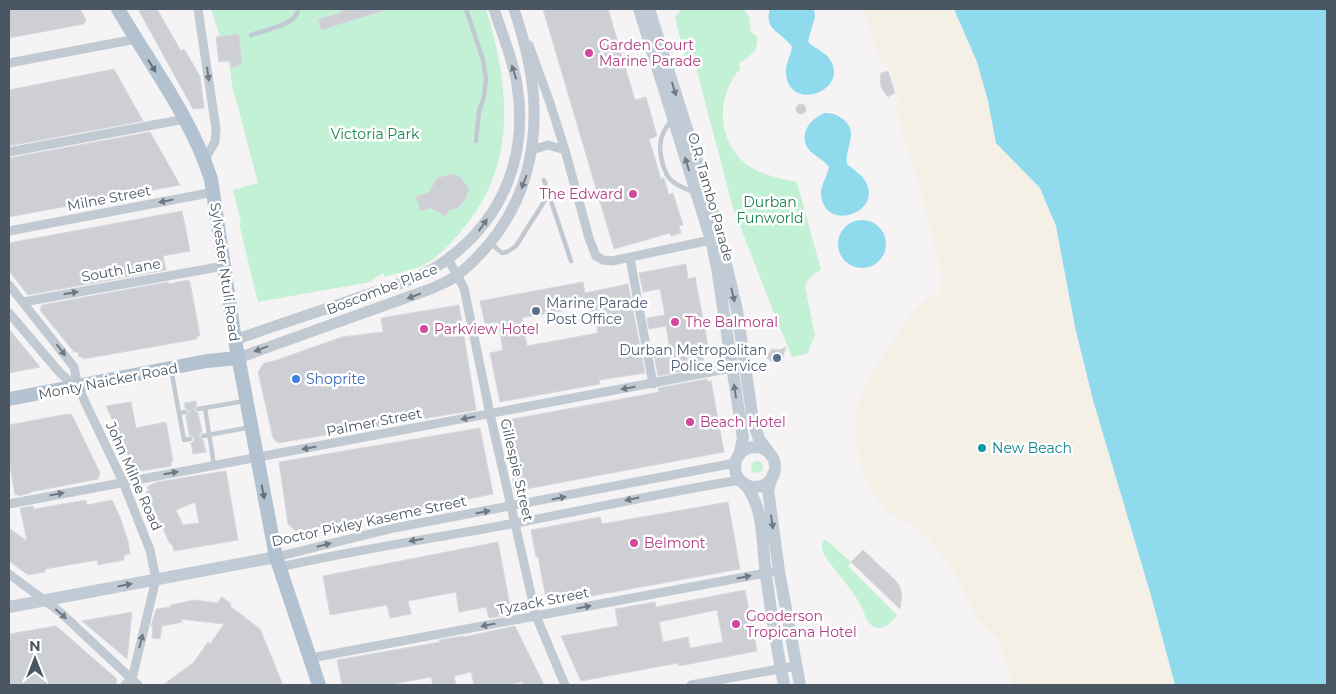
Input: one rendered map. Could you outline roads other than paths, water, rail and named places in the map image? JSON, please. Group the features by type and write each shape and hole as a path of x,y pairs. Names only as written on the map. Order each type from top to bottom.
{"main road":[{"name":"Sylvester Ntuli Road","path":"118,9 185,119 205,160 214,192 238,358 256,458 278,562 312,658 319,685"},
{"name":"O.R. Tambo Parade","path":"638,9 696,193 715,240 717,268 743,438 736,470 753,494 758,508 765,552 765,573 784,685"},
{"name":"O.R. Tambo Parade","path":"649,9 737,310 753,421 759,439 774,459 775,466 768,490 779,571 800,685"},
{"name":"Monty Naicker Road","path":"207,361 235,340"},
{"name":"Monty Naicker Road","path":"9,400 207,361 238,358"},
{"path":"737,459 744,450 751,447 759,447 768,451"},
{"path":"742,481 752,486 759,486 766,483 773,474"},
{"name":"Doctor Pixley Kaseme Street","path":"9,607 156,580 278,562"}],"street":[{"path":"198,9 216,129 215,142 205,160"},
{"name":"Boscombe Place","path":"235,340 399,284 426,272 448,259 478,232 504,192 517,153 520,121 517,82 494,9"},
{"name":"Boscombe Place","path":"238,358 433,288 458,275 491,242 505,222 526,179 532,150 533,86 521,31 514,9"},
{"path":"521,31 537,64 565,150 589,238 596,256 603,260 612,261 715,240"},
{"path":"9,63 136,39"},
{"path":"9,152 185,119"},
{"path":"548,145 558,129"},
{"path":"532,150 548,145 565,150"},
{"name":"Milne Street","path":"9,231 214,192"},
{"path":"630,258 654,384"},
{"name":"Gillespie Street","path":"448,259 464,288 490,414 536,616 565,685"},
{"name":"South Lane","path":"23,302 224,266"},
{"name":"John Milne Road","path":"9,285 74,367 78,387 124,482 150,550 156,580"},
{"path":"324,310 336,314 371,310"},
{"name":"John Milne Road","path":"9,313 61,374 78,387"},
{"name":"Palmer Street","path":"9,504 745,366"},
{"name":"Doctor Pixley Kaseme Street","path":"278,562 394,528 512,507 737,459"},
{"name":"Doctor Pixley Kaseme Street","path":"278,562 516,523 680,490 742,481"},
{"name":"Tyzack Street","path":"312,658 779,571"},
{"path":"9,574 60,612 132,683"},
{"path":"132,683 156,580"},
{"path":"691,685 796,666"}],"lane":[{"path":"251,35 290,22 298,15 298,9"},
{"path":"466,9 483,60 486,79 484,97 479,111 476,140"},
{"path":"673,118 664,129 660,142 666,175 675,184 696,193"},
{"path":"544,180 572,261"},
{"path":"491,242 502,253 516,246 549,194"},
{"path":"171,368 184,440 190,439"},
{"path":"198,409 246,401"},
{"path":"204,408 214,465"},
{"path":"179,413 185,412"},
{"path":"203,436 251,427"}],"water":[{"path":"770,9 814,9 815,17 808,41 829,58 834,70 832,80 826,88 817,93 807,95 797,92 790,85 786,70 792,47 775,31 769,22"},
{"path":"954,9 1327,9 1327,685 1175,685 1152,599 1093,400 1075,327 1056,226 1040,188 996,143 988,101 977,62"},
{"path":"825,113 837,115 848,124 851,135 847,164 864,179 869,190 867,200 862,208 853,214 843,216 833,214 825,207 821,192 829,167 810,151 806,145 805,134 807,129 814,119"},
{"path":"862,220 871,222 879,227 884,235 886,244 884,253 879,261 871,266 862,268 853,266 845,261 840,253 838,244 840,235 845,227 853,222"}],"place":[{"name":"Garden Court Marine Parade","path":"589,53"},
{"name":"The Edward","path":"633,194"},
{"name":"Marine Parade Post Office","path":"536,311"},
{"name":"The Balmoral","path":"675,322"},
{"name":"Parkview Hotel","path":"424,329"},
{"name":"Durban Metropolitan Police Service","path":"777,358"},
{"name":"Shoprite","path":"296,379"},
{"name":"Beach Hotel","path":"690,422"},
{"name":"New Beach","path":"982,448"},
{"name":"Belmont","path":"634,543"},
{"name":"Gooderson Tropicana Hotel","path":"736,624"}],"park label":[{"name":"Victoria Park","path":"375,134"},
{"name":"Durban Funworld","path":"770,210"}]}
